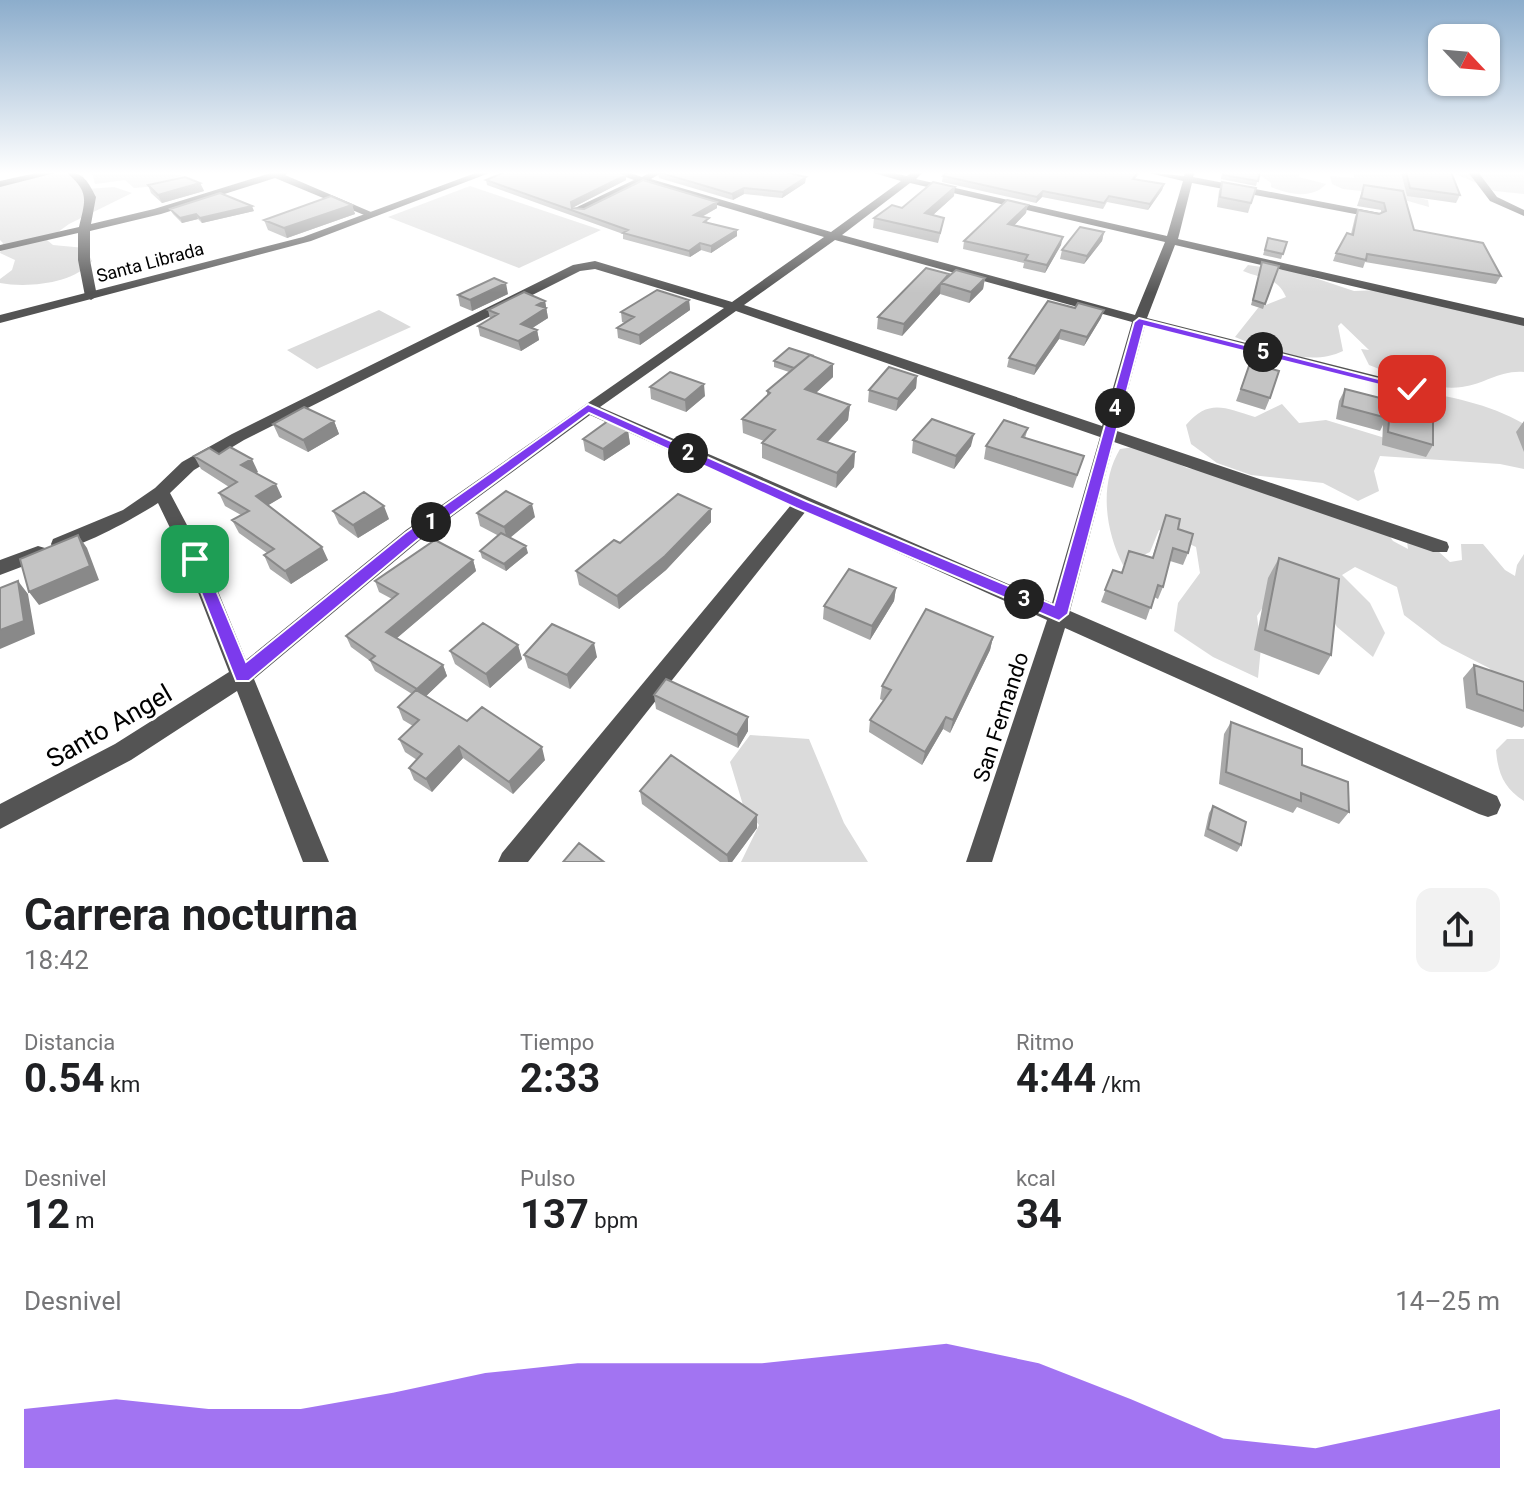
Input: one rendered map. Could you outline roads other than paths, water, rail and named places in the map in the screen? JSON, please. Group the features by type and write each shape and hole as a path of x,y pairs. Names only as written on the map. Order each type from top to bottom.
{"street":[{"path":"88,212 84,260 91,296"},
{"path":"0,248 84,230 147,212"},
{"path":"367,212 373,215"},
{"name":"Santa Librada","path":"0,319 307,239 380,212"},
{"path":"750,212 1139,322 1412,389"},
{"name":"Santo Angel","path":"0,817 143,742 242,676 410,537 866,212"},
{"path":"1062,212 1524,322"},
{"name":"San Fernando","path":"979,862 1059,614 1139,322 1172,239 1179,212"},
{"path":"1363,212 1376,215"},
{"path":"0,568 129,514 161,492 188,466 238,437 585,266 595,265 736,307 1440,547"},
{"path":"588,408 801,505 1059,614 1488,805"},
{"path":"161,492 195,559 316,862"},
{"path":"511,862 801,505"}]}
